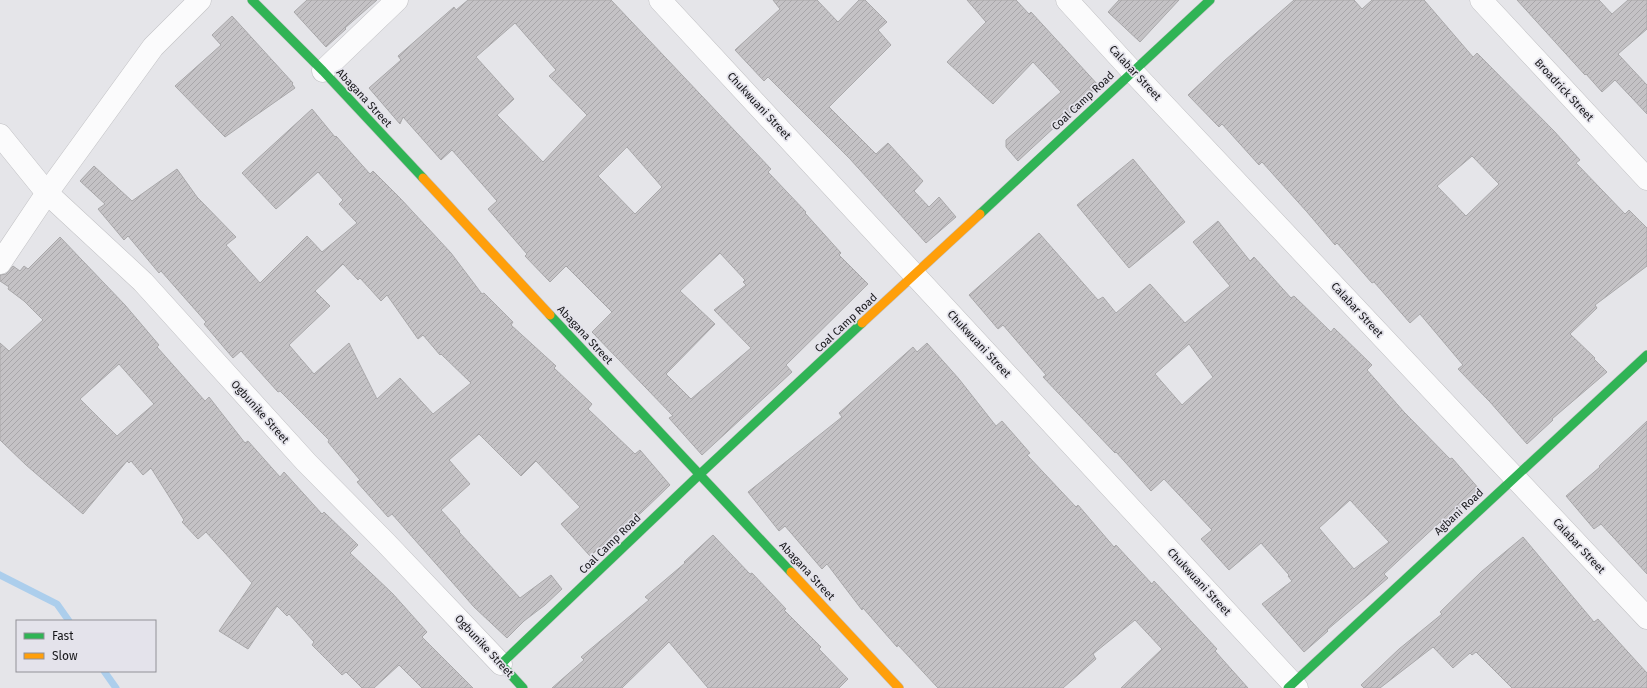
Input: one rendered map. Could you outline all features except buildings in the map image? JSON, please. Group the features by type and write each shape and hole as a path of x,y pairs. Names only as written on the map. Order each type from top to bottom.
{"main road":[{"name":"Abagana Street","path":"252,0 322,71 899,688"},
{"name":"Coal Camp Road","path":"501,664 699,475 916,275 1132,71 1210,0"},
{"name":"Agbani Road","path":"1292,687 1647,355"},
{"name":"Ogbunike Street","path":"501,664 523,688"}],"street":[{"path":"0,263 47,193 153,47 200,0"},
{"path":"322,71 398,0"},
{"name":"Chukwuani Street","path":"660,0 916,275 1292,687"},
{"name":"Calabar Street","path":"1067,0 1647,618"},
{"name":"Broadrick Street","path":"1480,0 1647,179"},
{"name":"Ogbunike Street","path":"0,135 47,193 143,282 306,462 386,543 501,664"}],"waterway":[{"path":"0,575 57,604 68,620"},
{"path":"105,672 116,688"}],"traffic: fast":[{"path":"252,0 323,71 423,178"},
{"path":"980,214 1210,0"},
{"path":"550,315 791,572"},
{"path":"523,688 501,664 699,475 862,323"},
{"path":"1288,688 1647,355"}],"traffic: slow":[{"path":"423,178 550,315"},
{"path":"862,323 980,214"},
{"path":"791,572 899,688"}]}
